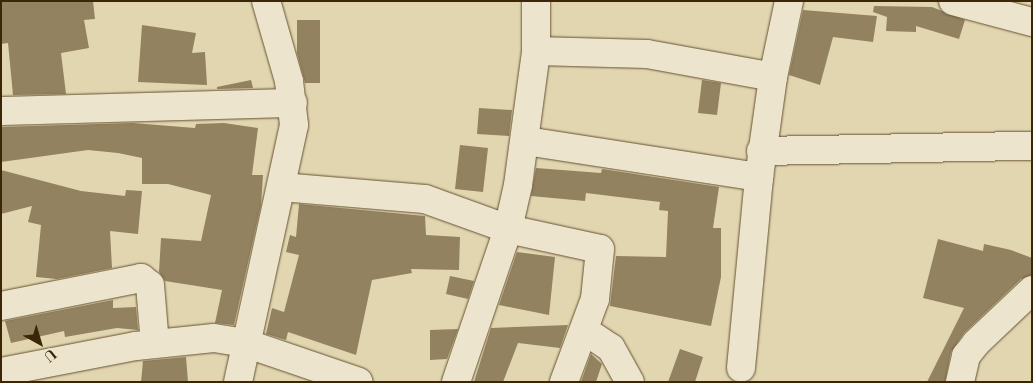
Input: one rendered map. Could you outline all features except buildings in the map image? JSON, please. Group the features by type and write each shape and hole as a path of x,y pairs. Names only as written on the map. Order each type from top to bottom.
{"street":[{"path":"238,382 294,125 293,103 266,1"},
{"path":"456,382 508,230 526,141 536,51 536,1"},
{"path":"741,368 760,164 773,77 789,1"},
{"path":"953,1 1032,22"},
{"path":"536,51 647,54 773,77"},
{"path":"1,110 293,103"},
{"path":"526,141 760,164 1032,146"},
{"path":"281,187 424,199 508,230 600,249 595,299 564,382"},
{"path":"1,306 142,278 150,285 155,344"},
{"path":"960,382 966,356 976,343 1032,290"},
{"path":"584,330 611,348 630,382"},
{"path":"1,372 155,344 214,338 245,343 359,382"}]}
